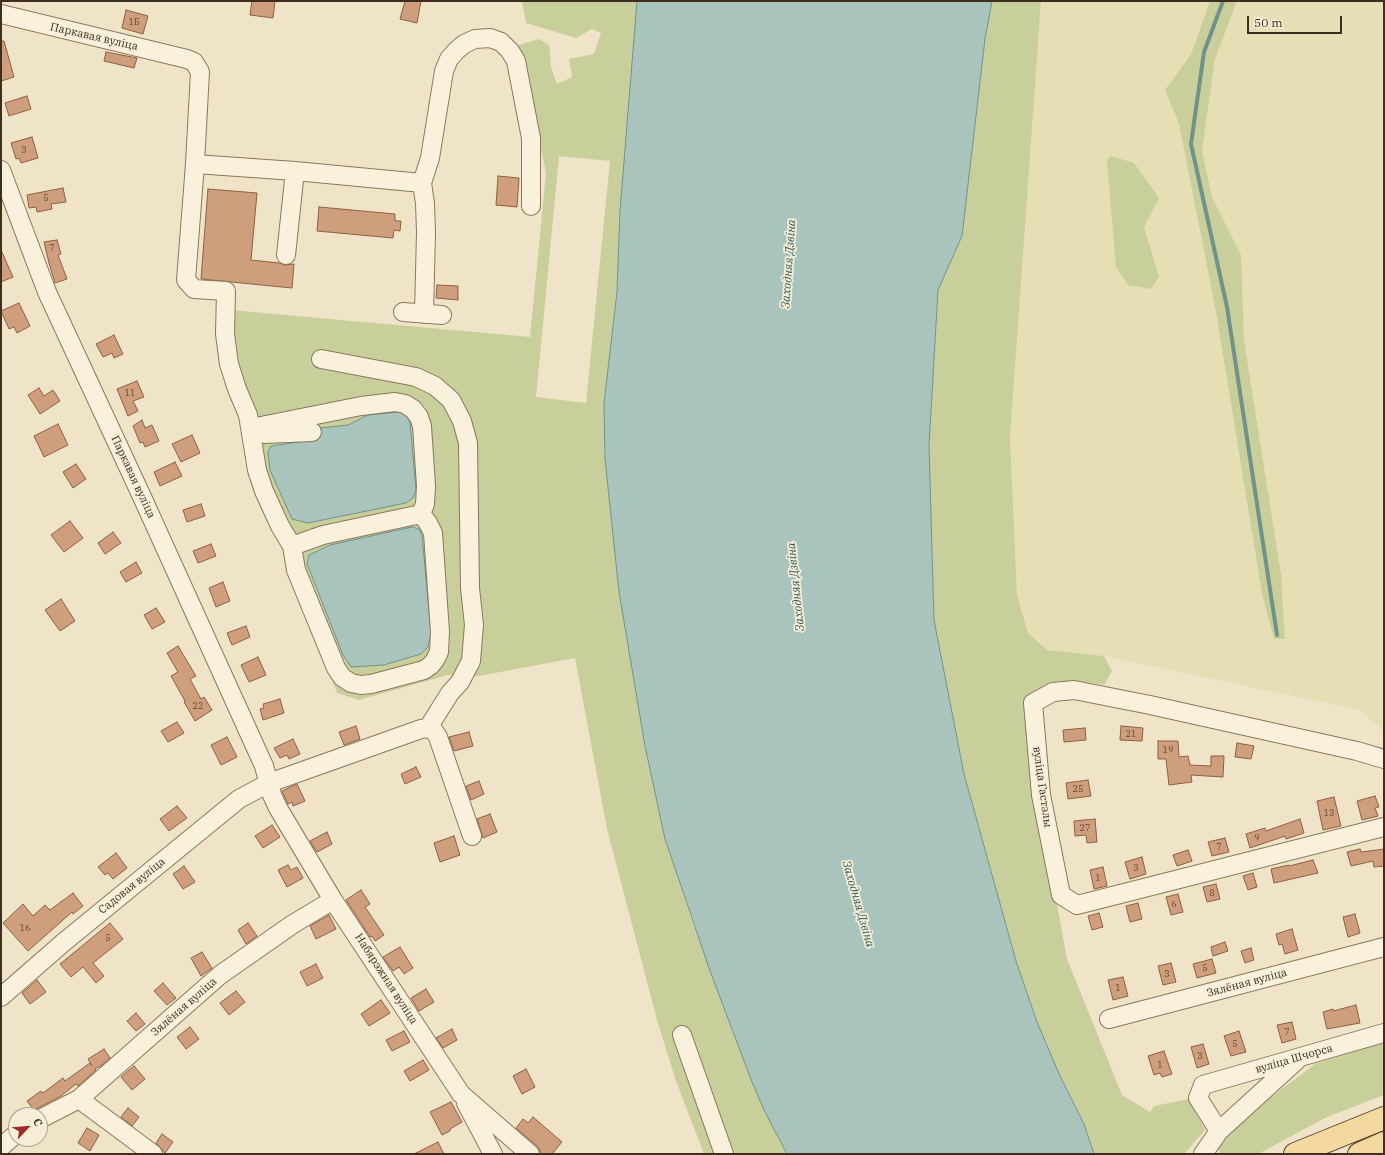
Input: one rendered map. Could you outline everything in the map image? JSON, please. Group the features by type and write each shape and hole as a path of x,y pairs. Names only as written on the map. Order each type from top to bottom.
{"main road":[{"path":"1295,1154 1384,1118"},
{"path":"1359,1154 1384,1143"}],"street":[{"name":"Паркавая вуліца","path":"1,14 187,59 194,62 200,72 195,164"},
{"path":"424,314 426,232 425,203 422,183 430,158 444,71 449,59 456,51 464,44 475,39 490,38 501,42 510,51 516,61 531,138 531,206"},
{"path":"421,514 428,523 432,533 440,632 439,652 435,660 424,670 371,684 361,685 351,683 342,677 336,668 296,570 292,546 280,526 264,491 257,470 248,415 237,389 229,364 225,334 226,291 194,289 186,280 195,164 295,171 422,183"},
{"name":"Паркавая вуліца","path":"1,170 47,292 261,758 269,783"},
{"path":"286,256 295,171"},
{"path":"403,312 442,314"},
{"path":"321,360 416,377 436,386 451,400 462,421 468,443 470,588 474,625 471,661 460,682 450,693 428,728 434,731 438,737 472,836"},
{"path":"251,428 361,406 395,402 405,404 413,409 419,417 422,426 426,486 425,504 421,514"},
{"path":"251,428 258,433 267,435 312,432"},
{"path":"292,546 323,535 421,514"},
{"name":"вуліца Гастэлы","path":"1384,758 1265,730 1074,690 1053,692 1033,703 1041,795 1060,895 1077,905 1384,826"},
{"name":"Садовая вуліца","path":"1,997 70,938 239,800 269,783 421,729 428,728"},
{"name":"Набярэжная вуліца","path":"269,783 272,795 278,808 333,900 461,1094 530,1154"},
{"name":"Зялёная вуліца","path":"48,1115 79,1099 220,975 293,924 333,900"},
{"name":"Зялёная вуліца","path":"1110,1019 1384,947"},
{"name":"вуліца Шчорса","path":"1220,1131 1198,1098 1203,1085 1384,1033"},
{"path":"682,1035 724,1154"},
{"path":"1203,1154 1220,1131 1300,1057"},
{"path":"461,1094 493,1154"},
{"path":"79,1099 153,1154"}],"shaded area":[{"path":"1041,1 1210,1 1191,54 1165,90 1179,124 1216,312 1262,594 1285,639 1281,574 1244,340 1241,255 1212,197 1202,151 1215,59 1237,1 1384,1 1384,731 1359,710 1104,656 1047,650 1028,633 1017,595 1010,437"}],"green space":[{"path":"522,1 637,1 620,211 617,292 604,403 605,459 619,592 645,746 665,839 690,915 735,1038 764,1110 787,1154 704,1154 676,1081 657,1020 607,829 575,658 468,678 448,675 359,700 337,693 263,499 219,309 530,337 546,173 539,138 515,46 539,39 549,45 551,67 557,84 572,77 569,59 594,54 601,33 592,29 576,38 526,23","holes":["559,156 610,161 586,403 536,397"]},
{"path":"992,1 1041,1 1010,437 1017,595 1028,633 1047,650 1104,656 1112,671 1104,685 1071,680 1031,695 1027,741 1067,959 1122,1095 1150,1112 1154,1106 1189,1099 1205,1130 1184,1154 1094,1154 1084,1124 1060,1076 1037,1022 1016,961 964,774 934,620 929,446 938,290 962,236 985,39"},
{"path":"1210,1 1237,1 1215,59 1202,151 1212,197 1241,255 1244,340 1281,574 1285,639 1274,639 1262,594 1216,312 1179,124 1165,90 1191,54"},
{"path":"1111,156 1134,163 1159,198 1144,227 1159,277 1151,289 1128,285 1116,267 1107,161"},
{"path":"1384,1042 1384,1095 1327,1117 1258,1154 1221,1154 1215,1145 1226,1131 1315,1064"}],"water":[{"name":"Заходняя Дзвіна","path":"637,1 992,1 985,39 962,236 938,290 929,446 934,620 964,774 1016,961 1037,1022 1060,1076 1084,1124 1094,1154 787,1154 764,1110 752,1082 710,971 665,839 645,746 619,592 605,459 604,403 617,292 620,211"},
{"path":"400,412 406,416 410,422 416,490 413,498 406,503 308,523 292,519 270,470 268,452 271,446 313,440 320,428 348,425 368,415"},
{"path":"412,527 419,529 422,535 431,633 428,647 421,654 384,665 351,667 343,655 307,564 309,555 330,545"}],"building":[{"path":"252,1 275,1 273,18 250,15"},
{"path":"405,1 421,1 417,23 400,19"},
{"path":"126,10 148,16 143,34 122,28"},
{"path":"1,41 4,41 14,77 1,81"},
{"path":"106,52 137,58 134,68 104,61"},
{"path":"27,96 31,109 9,116 5,103"},
{"path":"32,137 38,158 21,163 19,158 16,159 11,143"},
{"path":"498,176 519,178 517,207 496,205"},
{"path":"63,188 66,202 51,204 52,209 37,212 36,207 29,208 27,195"},
{"path":"208,189 257,193 251,260 285,265 294,264 292,288 201,279"},
{"path":"319,207 395,214 395,221 401,221 400,231 394,230 393,238 317,231"},
{"path":"57,240 61,254 58,255 67,279 55,283 44,242"},
{"path":"1,250 13,277 1,282"},
{"path":"437,285 458,286 458,300 436,298"},
{"path":"19,303 30,326 17,333 14,327 9,329 1,311"},
{"path":"114,335 123,354 114,358 112,353 103,357 96,344"},
{"path":"137,381 144,397 133,401 138,411 128,416 117,389"},
{"path":"39,388 44,396 53,390 60,401 40,414 28,395"},
{"path":"142,420 145,428 152,425 159,441 145,447 143,442 140,443 133,426"},
{"path":"58,424 68,445 44,457 34,436"},
{"path":"192,435 200,453 181,462 172,444"},
{"path":"175,462 182,476 160,486 154,472"},
{"path":"76,464 86,479 73,488 63,472"},
{"path":"201,504 205,516 187,522 183,510"},
{"path":"70,521 83,538 64,552 51,535"},
{"path":"113,532 121,543 105,554 98,543"},
{"path":"211,544 216,556 198,563 193,551"},
{"path":"136,562 142,573 126,582 120,572"},
{"path":"223,582 230,601 216,607 209,588"},
{"path":"61,599 75,621 60,631 45,610"},
{"path":"156,608 165,622 152,629 144,615"},
{"path":"246,626 250,637 232,645 227,633"},
{"path":"178,646 196,676 190,679 201,699 204,697 212,710 195,721 171,676 178,672 167,653"},
{"path":"258,657 266,675 249,682 241,665"},
{"path":"280,699 284,713 263,720 260,709 264,708 263,704"},
{"path":"177,722 184,733 168,742 161,731"},
{"path":"356,726 360,739 344,745 339,732"},
{"path":"1121,726 1143,728 1142,741 1120,740"},
{"path":"1085,728 1086,740 1064,742 1063,730"},
{"path":"469,732 473,746 454,751 449,737"},
{"path":"227,737 237,757 221,765 211,745"},
{"path":"293,739 300,754 289,759 287,755 280,758 274,748"},
{"path":"1158,741 1178,741 1179,757 1188,756 1190,765 1211,766 1211,756 1224,756 1223,777 1191,775 1192,782 1169,785 1166,759 1158,759"},
{"path":"1237,743 1254,746 1251,759 1235,757"},
{"path":"416,767 421,777 405,784 401,774"},
{"path":"1088,780 1091,796 1068,799 1066,783"},
{"path":"479,781 484,794 471,800 466,786"},
{"path":"297,784 305,801 293,806 292,802 288,804 282,791"},
{"path":"1375,796 1379,807 1375,808 1378,816 1362,820 1357,801"},
{"path":"1334,797 1341,826 1323,830 1317,801"},
{"path":"177,806 187,818 169,831 160,819"},
{"path":"490,814 497,832 483,838 477,819"},
{"path":"1095,819 1097,842 1087,843 1086,835 1075,836 1074,821"},
{"path":"1300,819 1304,833 1286,839 1285,836 1250,848 1246,834 1265,828 1266,831"},
{"path":"272,825 280,837 263,848 255,836"},
{"path":"327,832 332,844 317,852 310,841"},
{"path":"454,836 460,855 440,862 434,843"},
{"path":"1225,838 1229,852 1212,856 1208,842"},
{"path":"1360,849 1361,852 1384,849 1384,866 1374,867 1373,861 1351,866 1347,852"},
{"path":"1188,850 1192,861 1177,866 1173,855"},
{"path":"116,853 127,868 113,879 108,873 105,875 98,867"},
{"path":"1142,857 1146,874 1130,879 1125,862"},
{"path":"1313,860 1318,873 1274,883 1271,869"},
{"path":"288,865 291,870 297,867 303,878 287,887 278,870"},
{"path":"184,866 195,882 183,889 173,874"},
{"path":"1103,867 1107,886 1094,889 1090,870"},
{"path":"1253,873 1257,887 1248,890 1243,876"},
{"path":"1216,884 1220,899 1207,902 1203,887"},
{"path":"361,890 370,904 365,907 384,935 375,941 372,936 370,937 346,900"},
{"path":"73,893 83,906 73,914 72,912 28,951 3,923 23,904 33,916 45,905 50,910"},
{"path":"1178,894 1183,912 1171,915 1166,897"},
{"path":"1138,903 1142,919 1130,922 1126,906"},
{"path":"1099,913 1103,927 1092,930 1088,916"},
{"path":"1355,914 1360,933 1348,937 1343,917"},
{"path":"329,915 336,929 316,939 310,926"},
{"path":"110,923 123,939 93,963 104,976 96,983 83,967 71,977 60,964"},
{"path":"248,923 257,936 246,944 238,930"},
{"path":"1292,929 1298,950 1285,954 1282,944 1279,945 1276,934"},
{"path":"1225,942 1228,951 1213,956 1211,947"},
{"path":"400,947 413,968 404,974 399,967 393,971 383,957"},
{"path":"1251,948 1254,960 1245,963 1241,951"},
{"path":"202,952 212,968 201,976 191,958"},
{"path":"1212,959 1216,973 1197,978 1193,964"},
{"path":"1171,963 1176,982 1163,985 1158,966"},
{"path":"316,964 323,978 307,986 300,972"},
{"path":"1123,977 1128,996 1113,1000 1108,980"},
{"path":"37,980 46,992 30,1004 22,993"},
{"path":"163,983 176,998 167,1005 154,991"},
{"path":"426,989 434,1002 419,1011 411,998"},
{"path":"236,991 245,1002 229,1015 220,1003"},
{"path":"381,1000 390,1013 369,1026 361,1014"},
{"path":"1356,1005 1360,1023 1327,1029 1323,1012"},
{"path":"136,1013 145,1024 136,1031 127,1021"},
{"path":"1292,1022 1296,1039 1282,1043 1277,1025"},
{"path":"190,1027 199,1039 186,1049 177,1037"},
{"path":"452,1029 457,1040 443,1048 436,1038"},
{"path":"404,1031 410,1042 392,1051 386,1040"},
{"path":"1239,1031 1246,1052 1231,1056 1224,1036"},
{"path":"1203,1044 1209,1064 1197,1068 1191,1047"},
{"path":"104,1049 110,1058 95,1069 96,1070 78,1086 76,1084 61,1096 40,1107 32,1107 27,1101 41,1091 43,1093 63,1078 65,1081 90,1063 92,1066 88,1059"},
{"path":"1164,1051 1172,1074 1162,1077 1160,1073 1154,1075 1148,1056"},
{"path":"423,1060 429,1070 410,1081 404,1071"},
{"path":"134,1066 145,1079 132,1090 121,1077"},
{"path":"526,1069 535,1087 522,1094 513,1076"},
{"path":"451,1102 462,1122 442,1135 430,1112"},
{"path":"128,1108 139,1117 132,1126 121,1117"},
{"path":"533,1117 562,1142 552,1154 540,1154 540,1150 537,1146 516,1128 523,1119 528,1123"},
{"path":"87,1128 99,1135 90,1151 78,1143"},
{"path":"162,1134 173,1142 165,1153 156,1143"},
{"path":"438,1142 444,1154 414,1154"}],"waterway":[{"path":"1223,1 1204,52 1191,144 1227,307 1277,635"}]}
